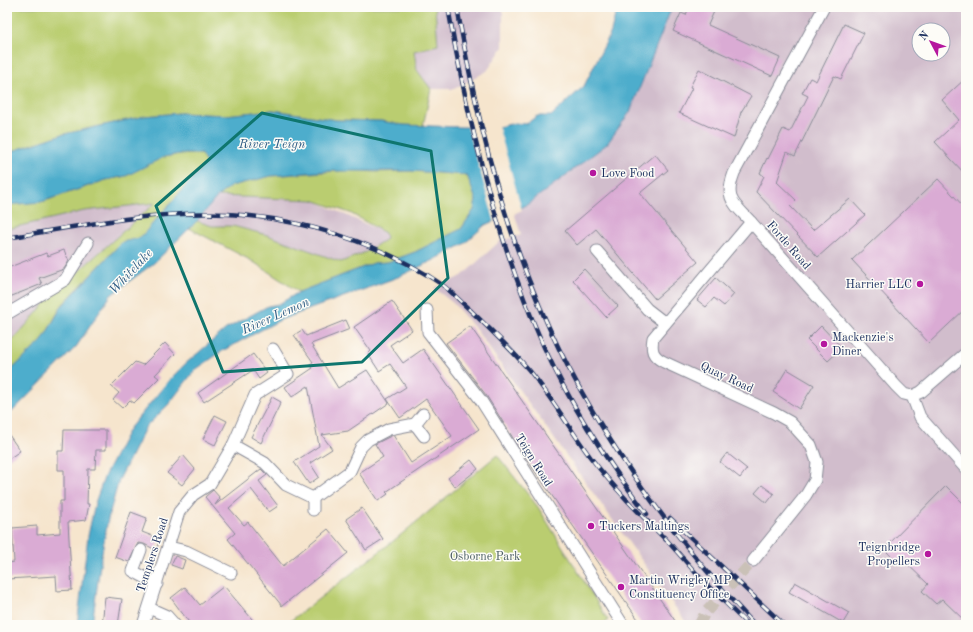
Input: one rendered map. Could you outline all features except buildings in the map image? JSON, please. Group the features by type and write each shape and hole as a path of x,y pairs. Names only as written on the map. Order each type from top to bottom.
{"street":[{"name":"Forde Road","path":"824,7 734,173 729,187 732,200 751,222 896,386 904,394 912,396"},
{"name":"Quay Road","path":"751,222 653,338 652,350 656,358 774,413 790,422 811,444 817,462 815,480 806,495 753,561"},
{"path":"7,314 65,280 88,243"},
{"path":"597,251 647,309 665,323"},
{"name":"Teign Road","path":"426,310 428,332 480,399 621,624"},
{"name":"Templers Road","path":"142,625 157,584 179,512 194,495 210,484 233,445 254,395 288,374 273,348"},
{"path":"966,353 921,392 912,396 920,416 966,469"},
{"path":"313,498 350,471 361,447 368,440 389,429 414,424 423,414"},
{"path":"414,424 424,436"},
{"path":"233,445 265,463 286,485 313,498"},
{"path":"313,498 313,510"},
{"path":"169,546 186,551 232,573"},
{"path":"141,550 133,571 157,584"},
{"path":"149,608 167,616 175,625"}],"highlighted area":[{"path":"262,113 431,151 448,278 362,362 223,372 156,206"}],"shaded area":[{"path":"435,7 503,7 503,47 487,71 454,89 431,89 418,70 414,60 414,51 438,45"},
{"path":"672,7 966,7 966,625 688,625 474,327 453,303 434,288 462,276 500,241 521,235 514,212 607,144 630,112"},
{"path":"218,196 313,200 385,233 386,239 366,252 341,262 267,235 233,226 212,226 197,221"},
{"path":"156,202 54,293 7,347 7,229 84,211"}],"green space":[{"path":"7,7 435,7 438,45 414,51 417,70 431,89 423,126 403,125 381,121 336,120 273,110 226,115 180,113 145,116 60,135 7,153"},
{"path":"179,154 202,154 206,163 140,238 122,242 62,305 42,341 7,374 7,347 54,293 155,203 84,211 7,229 7,205 45,201 106,180 126,176 160,158"},
{"path":"351,170 375,172 412,171 467,175 476,200 474,210 461,229 415,252 388,262 374,263 299,292 252,261 189,228 197,221 212,226 233,226 267,235 341,262 366,252 386,239 385,233 350,213 313,200 218,196 231,186 271,176"},
{"name":"Osborne Park","path":"497,455 538,507 608,620 602,625 291,625 289,622 397,538"}],"water":[{"path":"617,7 672,7 630,112 607,144 528,204 485,225 464,244 398,277 280,320 224,350 195,370 168,405 145,428 119,480 108,519 92,625 77,625 88,536 95,503 105,475 129,429 170,379 226,329 268,306 279,304 299,292 374,263 388,262 415,252 461,229 474,210 476,200 467,175 412,171 327,171 271,176 231,186 218,196 197,221 154,263 111,295 76,347 7,417 7,374 42,341 62,306 122,242 140,238 206,163 201,154 179,154 164,157 126,176 106,180 41,202 7,205 7,153 60,135 145,116 180,113 226,115 273,110 336,120 381,121 403,125 498,127 515,123 526,124 537,116 551,116 584,86 611,32"}],"pier":[{"path":"467,125 498,125 522,210 495,223"}],"tunnel":[{"path":"699,625 705,613 753,561"}],"railway":[{"path":"448,7 465,92 486,180 498,223 527,307 544,347 578,412 618,475 647,514"},
{"path":"457,7 480,122 500,197 525,271 560,350 582,393 607,435 662,515 723,590 755,625"},
{"path":"7,238 89,224 172,214 228,214 255,216 311,227 339,235 393,256 418,269 445,287 507,346 529,370 583,447 609,480 666,540"},
{"path":"670,518 784,625"},
{"path":"664,537 703,581 748,625"}],"place":[{"name":"Love Food","path":"593,173"},
{"name":"Harrier LLC","path":"920,284"},
{"name":"Mackenzie's Diner","path":"824,344"},
{"name":"Tuckers Maltings","path":"591,526"},
{"name":"Teignbridge Propellers","path":"928,554"},
{"name":"Martin Wrigley MP Constituency Office","path":"621,587"}],"water label":[{"name":"River Teign","path":"272,143"},
{"name":"Whitelake","path":"130,271"},
{"name":"River Lemon","path":"275,315"}]}
